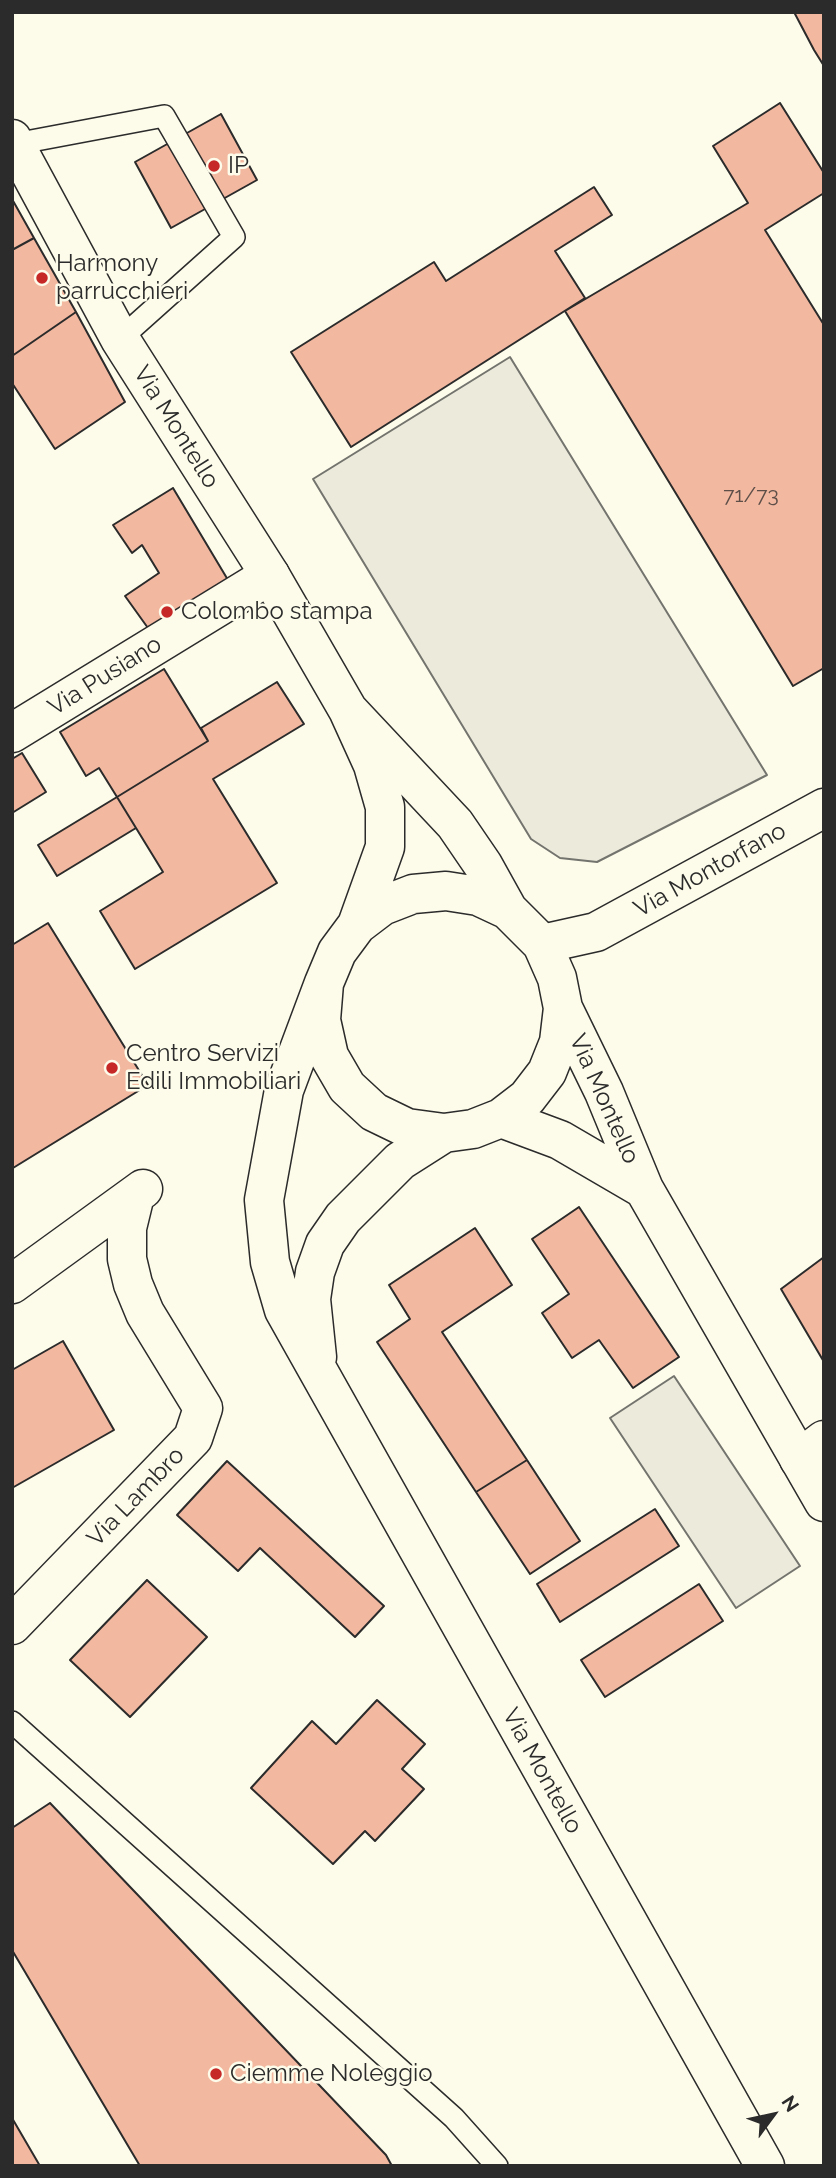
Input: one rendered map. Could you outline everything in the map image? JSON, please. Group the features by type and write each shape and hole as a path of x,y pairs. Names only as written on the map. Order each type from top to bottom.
{"street":[{"name":"Via Montello","path":"13,141 120,339 270,575 348,710 373,765 384,807 385,847 357,925"},
{"name":"Via Pusiano","path":"12,733 270,575"},
{"name":"Via Montello","path":"348,710 455,824 483,865 508,910"},
{"name":"Via Montorfano","path":"542,944 596,932 824,808"},
{"path":"446,891 478,896 508,910 542,944 560,993 559,1042 547,1072 527,1098 501,1118 473,1129 444,1133 407,1128 374,1112 347,1087 329,1056 321,1020 324,982 337,952 357,925 382,906 402,898 446,891"},
{"name":"Via Montorfano","path":"560,993 596,932"},
{"name":"Via Montello","path":"324,982 284,1090 264,1200 270,1262 284,1310 765,2166"},
{"name":"Via Montello","path":"560,993 644,1189 812,1450 824,1502"},
{"name":"Via Montello","path":"501,1118 560,1140 644,1189"},
{"name":"Via Montello","path":"320,1377 312,1298 315,1272 325,1244 343,1217 400,1161 444,1133"},
{"name":"Via Lambro","path":"12,1284 144,1188 127,1238 127,1259 133,1284 145,1313 203,1408 192,1438 12,1625"}],"lane":[{"path":"13,141 164,116 234,237 120,339"},
{"path":"12,1722 446,2110 497,2166"}],"shaded area":[{"path":"510,357 767,775 597,862 560,858 531,839 313,479"},
{"path":"674,1376 800,1566 736,1608 610,1418"}],"building":[{"path":"794,12 824,12 824,66 814,50"},
{"path":"780,103 824,173 824,193 765,230 824,325 824,668 793,686 565,311 748,203 713,146"},
{"path":"221,114 257,180 171,228 135,162"},
{"path":"594,187 612,215 555,251 585,298 351,447 291,352 434,262 446,281"},
{"path":"12,199 34,238 12,250"},
{"path":"34,238 76,312 12,356 12,250"},
{"path":"76,312 125,402 55,449 12,383 12,356"},
{"path":"173,488 231,585 153,635 125,596 159,573 142,545 132,553 113,525"},
{"path":"164,669 208,741 117,797 99,768 86,776 60,732"},
{"path":"277,682 304,724 213,779 277,883 135,969 100,911 163,872 117,797 208,741 201,728"},
{"path":"22,753 46,792 12,813 12,759"},
{"path":"117,797 136,828 57,876 38,845"},
{"path":"48,923 148,1085 13,1168 12,945"},
{"path":"579,1207 679,1357 633,1388 599,1340 572,1358 542,1313 569,1294 532,1239"},
{"path":"475,1228 512,1285 442,1332 527,1460 476,1492 377,1342 410,1319 389,1285"},
{"path":"824,1257 824,1362 781,1289"},
{"path":"63,1341 114,1430 12,1488 12,1370"},
{"path":"527,1460 580,1541 530,1574 476,1492"},
{"path":"227,1461 384,1606 355,1637 260,1548 238,1571 177,1515"},
{"path":"655,1509 679,1546 560,1622 537,1584"},
{"path":"147,1580 207,1637 130,1717 70,1660"},
{"path":"699,1584 723,1621 605,1697 581,1660"},
{"path":"377,1700 425,1744 402,1769 424,1789 375,1841 365,1831 333,1864 251,1788 312,1721 336,1744"},
{"path":"50,1803 386,2155 392,2166 140,2166 12,1950 12,1828"},
{"path":"12,2118 40,2166 12,2166"}],"place":[{"name":"IP","path":"214,166"},
{"name":"Harmony parrucchieri","path":"42,278"},
{"name":"Colombo stampa","path":"167,612"},
{"name":"Centro Servizi Edili Immobiliari","path":"112,1068"},
{"name":"Ciemme Noleggio","path":"216,2074"}]}
